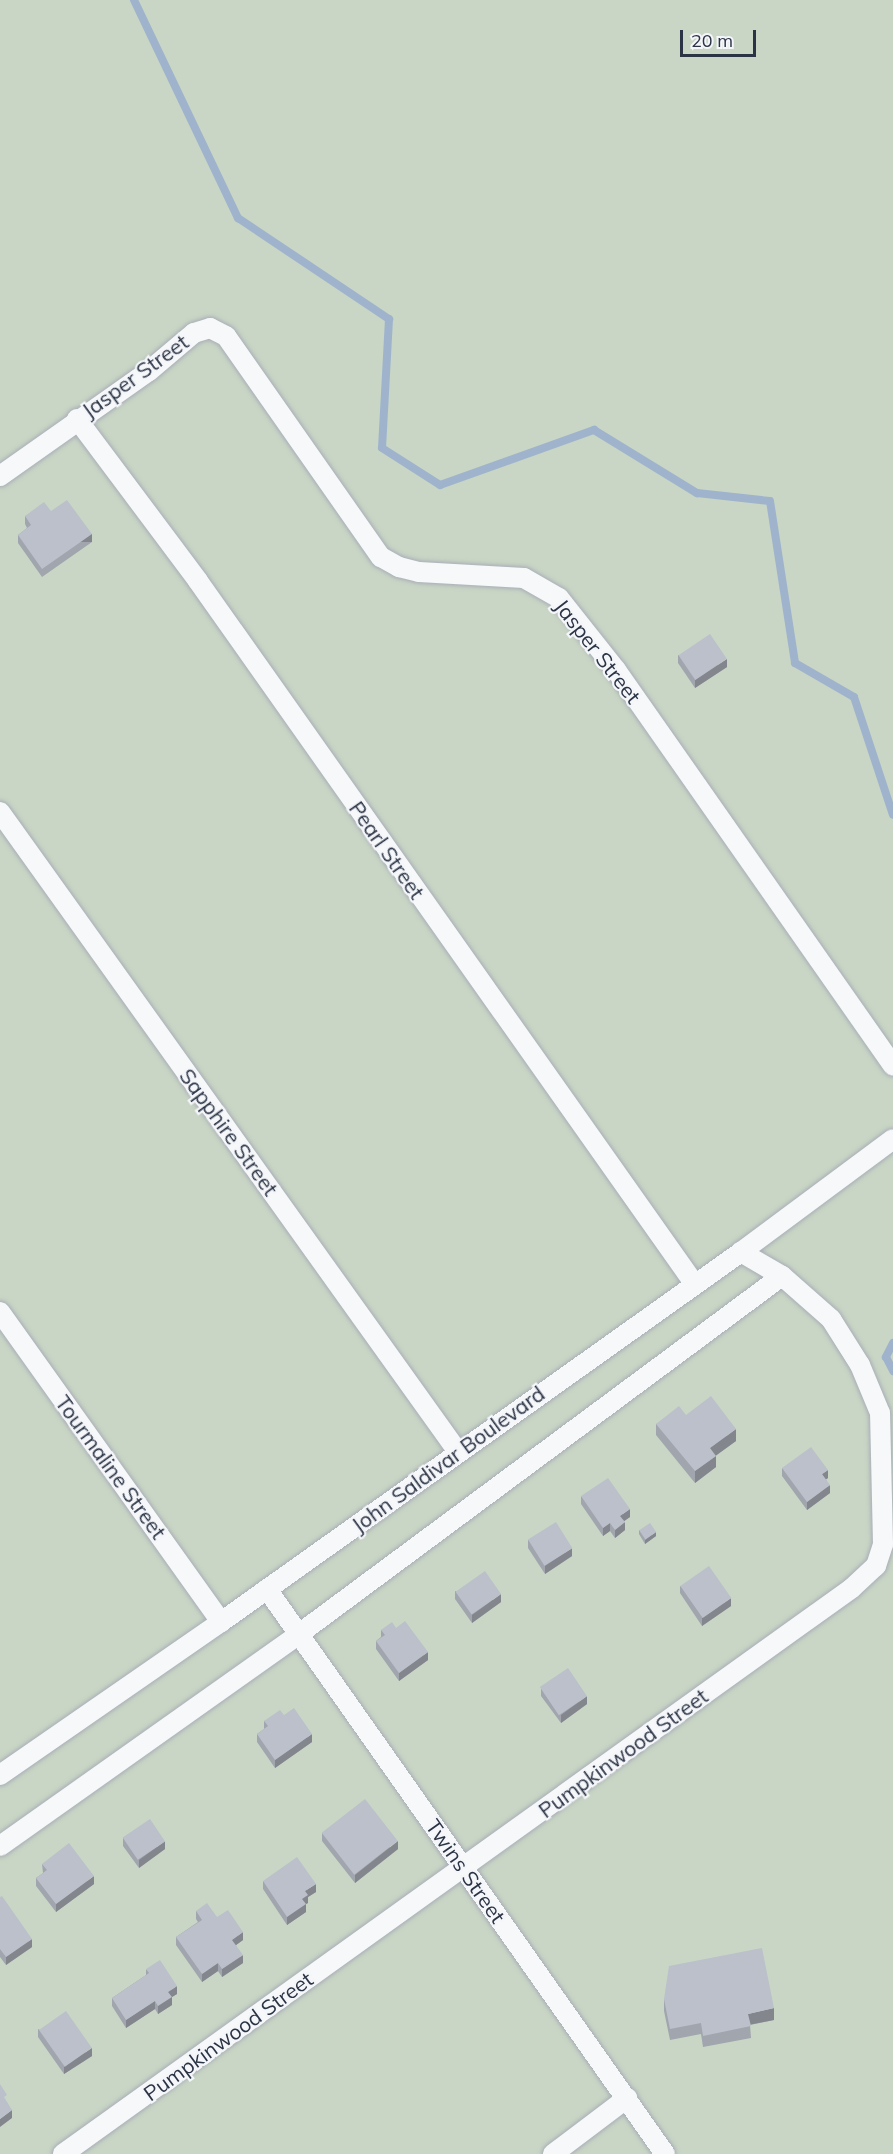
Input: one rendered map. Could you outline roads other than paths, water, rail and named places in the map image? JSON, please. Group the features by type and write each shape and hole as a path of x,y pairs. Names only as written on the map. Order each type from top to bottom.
{"street":[{"name":"Jasper Street","path":"0,476 77,419 149,371 194,333 210,328 226,336 381,557 399,567 419,572 524,578 559,598 622,680 893,1066"},
{"name":"Pearl Street","path":"77,419 198,581 694,1283"},
{"name":"Sapphire Street","path":"0,812 458,1452"},
{"name":"John Saldivar Boulevard","path":"0,1775 221,1622 694,1283 741,1252 893,1139"},
{"name":"Pumpkinwood Street","path":"63,2154 852,1588 876,1566 884,1544 880,1413 860,1365 831,1319 782,1276 741,1252"},
{"path":"0,1846 299,1634 782,1276"},
{"name":"Tourmaline Street","path":"0,1312 221,1622"},
{"name":"Twins Street","path":"267,1589 665,2154"},
{"path":"553,2154 627,2098"}],"waterway":[{"path":"134,0 238,218 389,319 382,448 440,485 594,430 697,493 770,501 795,663 854,697 893,815"},
{"path":"893,1343 886,1357 893,1371"}]}
